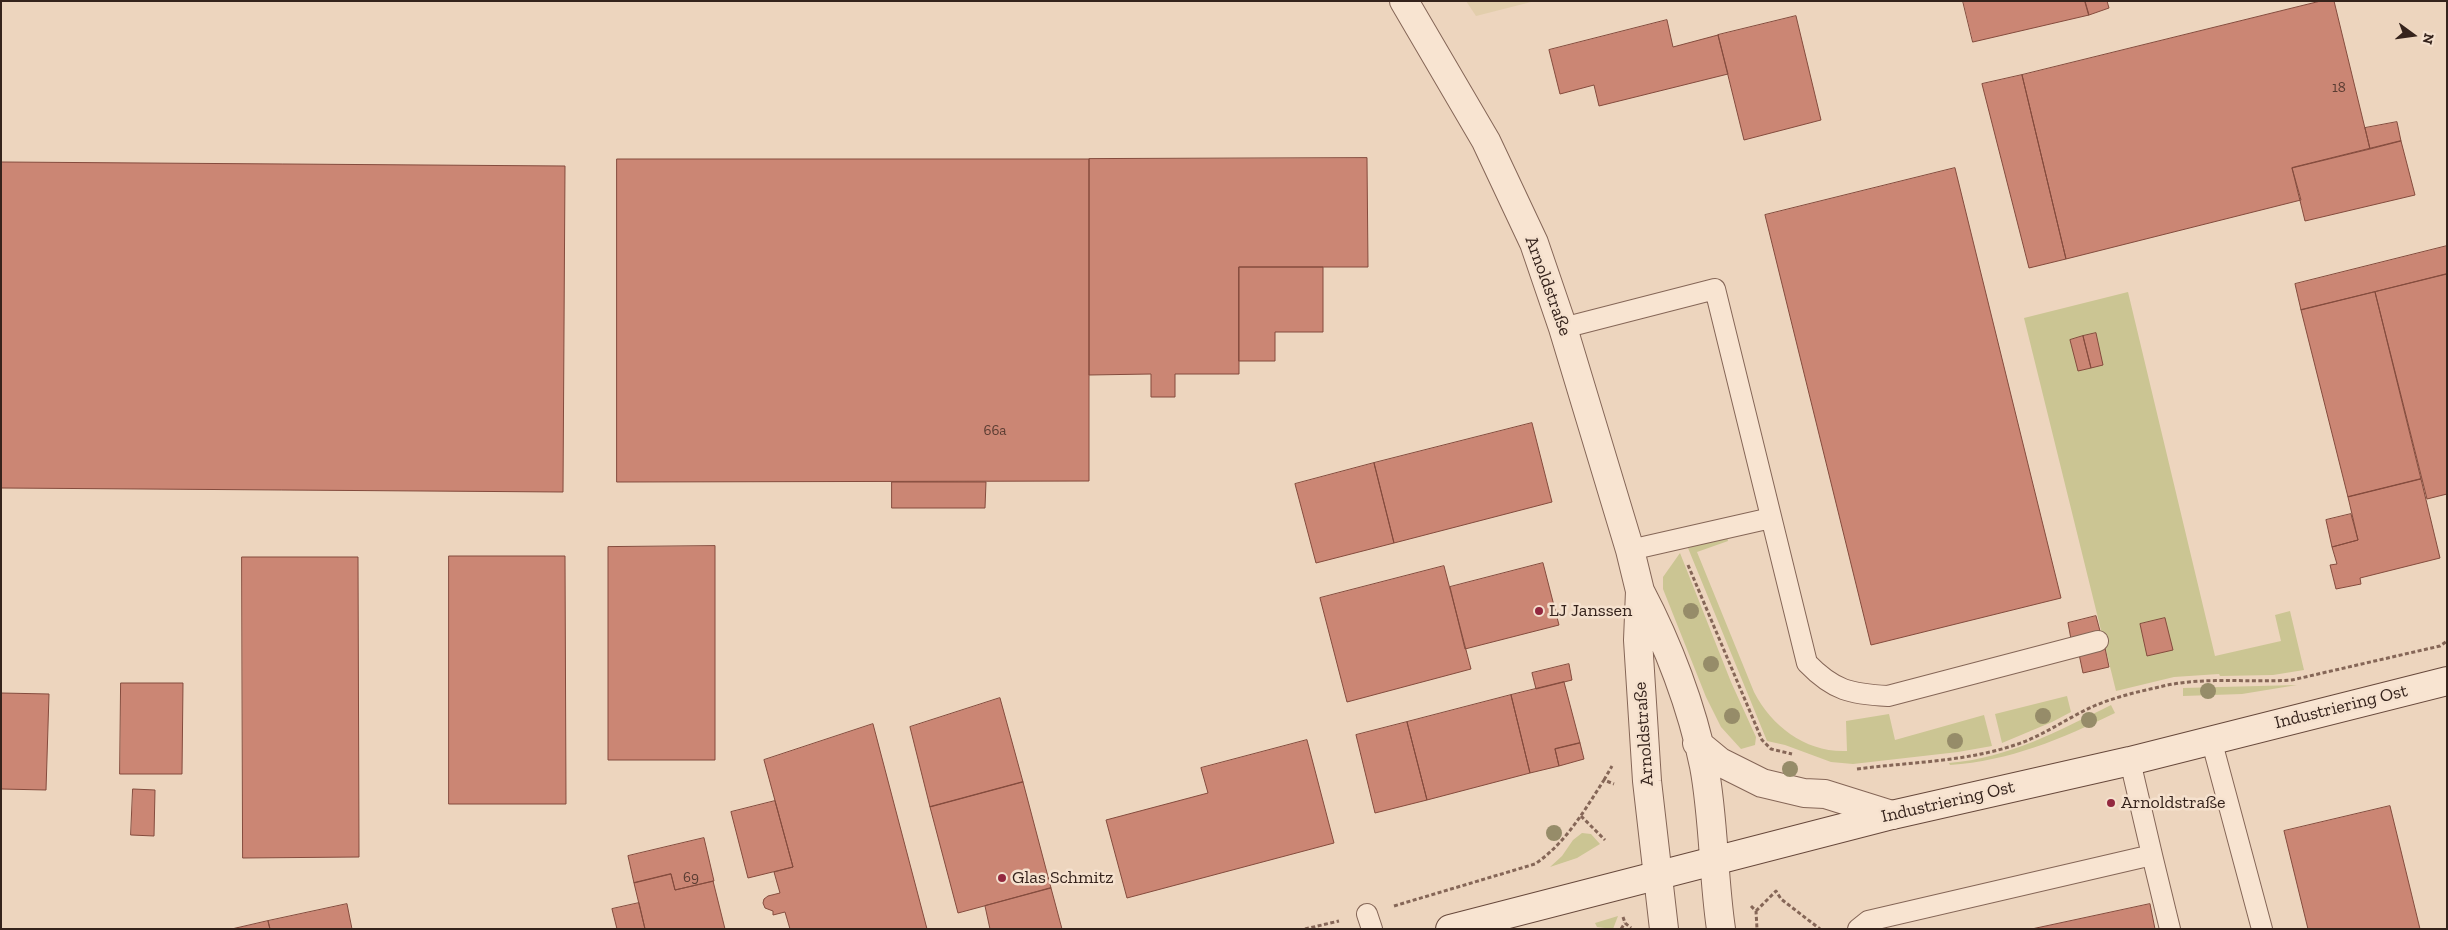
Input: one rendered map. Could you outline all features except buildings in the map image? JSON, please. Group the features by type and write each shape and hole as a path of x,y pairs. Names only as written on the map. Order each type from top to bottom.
{"street":[{"name":"Arnoldstraße","path":"1404,1 1486,141 1534,243 1563,328 1630,550 1640,591 1661,631 1698,743 1704,766 1721,929"},
{"name":"Arnoldstraße","path":"1640,591 1638,640 1657,877 1664,929"},
{"name":"Industriering Ost","path":"1450,929 1503,923 1657,877 1892,815 2130,761 2211,739 2447,681"},
{"path":"1698,743 1720,762 1762,783 1804,793 1825,794 1892,815"}],"lane":[{"path":"1563,328 1715,290 1807,663 1823,680 1855,694 1888,696 2098,642"},
{"path":"1630,550 1771,518"},
{"path":"2211,739 2262,929"},
{"path":"2130,761 2170,929"},
{"path":"1858,929 1868,921 2152,855"}],"path":[{"path":"1686,560 1762,740 1771,749 1800,758"},
{"path":"1849,770 1967,758 1998,751 2038,736 2093,707 2119,697 2161,686 2199,681 2267,682 2292,680 2440,646 2447,642"},
{"path":"1305,929 1370,921 1536,864 1553,851 1581,816 1614,763"},
{"path":"1604,780 1617,785"},
{"path":"1581,816 1605,840"},
{"path":"1757,929 1756,911 1776,891 1781,899 1820,929"},
{"path":"1622,915 1625,923 1631,929"},
{"path":"1621,929 1625,923"}],"shaded area":[{"path":"1466,1 1535,1 1476,16"},
{"path":"2128,292 2215,656 2281,641 2275,615 2290,611 2304,670 2273,675 2220,676 2219,674 2174,677 2116,691 2024,318"},
{"path":"1727,537 1728,541 1697,552 1754,692 1770,716 1781,727 1792,735 1818,748 1847,751 1846,721 1889,714 1895,740 1984,715 1992,746 1958,752 1853,764 1831,762 1785,745 1767,741 1688,548"},
{"path":"1680,553 1731,682 1756,737 1755,745 1741,749 1721,727 1706,697 1663,589 1663,577"},
{"path":"2297,685 2242,694 2183,696 2183,688"},
{"path":"2067,696 2071,712 2002,743 1995,714"},
{"path":"2111,705 2115,713 2055,740 1993,759 1950,765 1949,763 1992,755 2033,742"},
{"path":"1582,833 1591,834 1600,844 1577,858 1550,867 1562,856 1573,840"},
{"path":"1618,916 1613,929 1597,927 1595,923"}],"place":[{"name":"LJ Janssen","path":"1539,611"},
{"name":"Arnoldstraße","path":"2111,803"},
{"name":"Glas Schmitz","path":"1002,878"}]}
